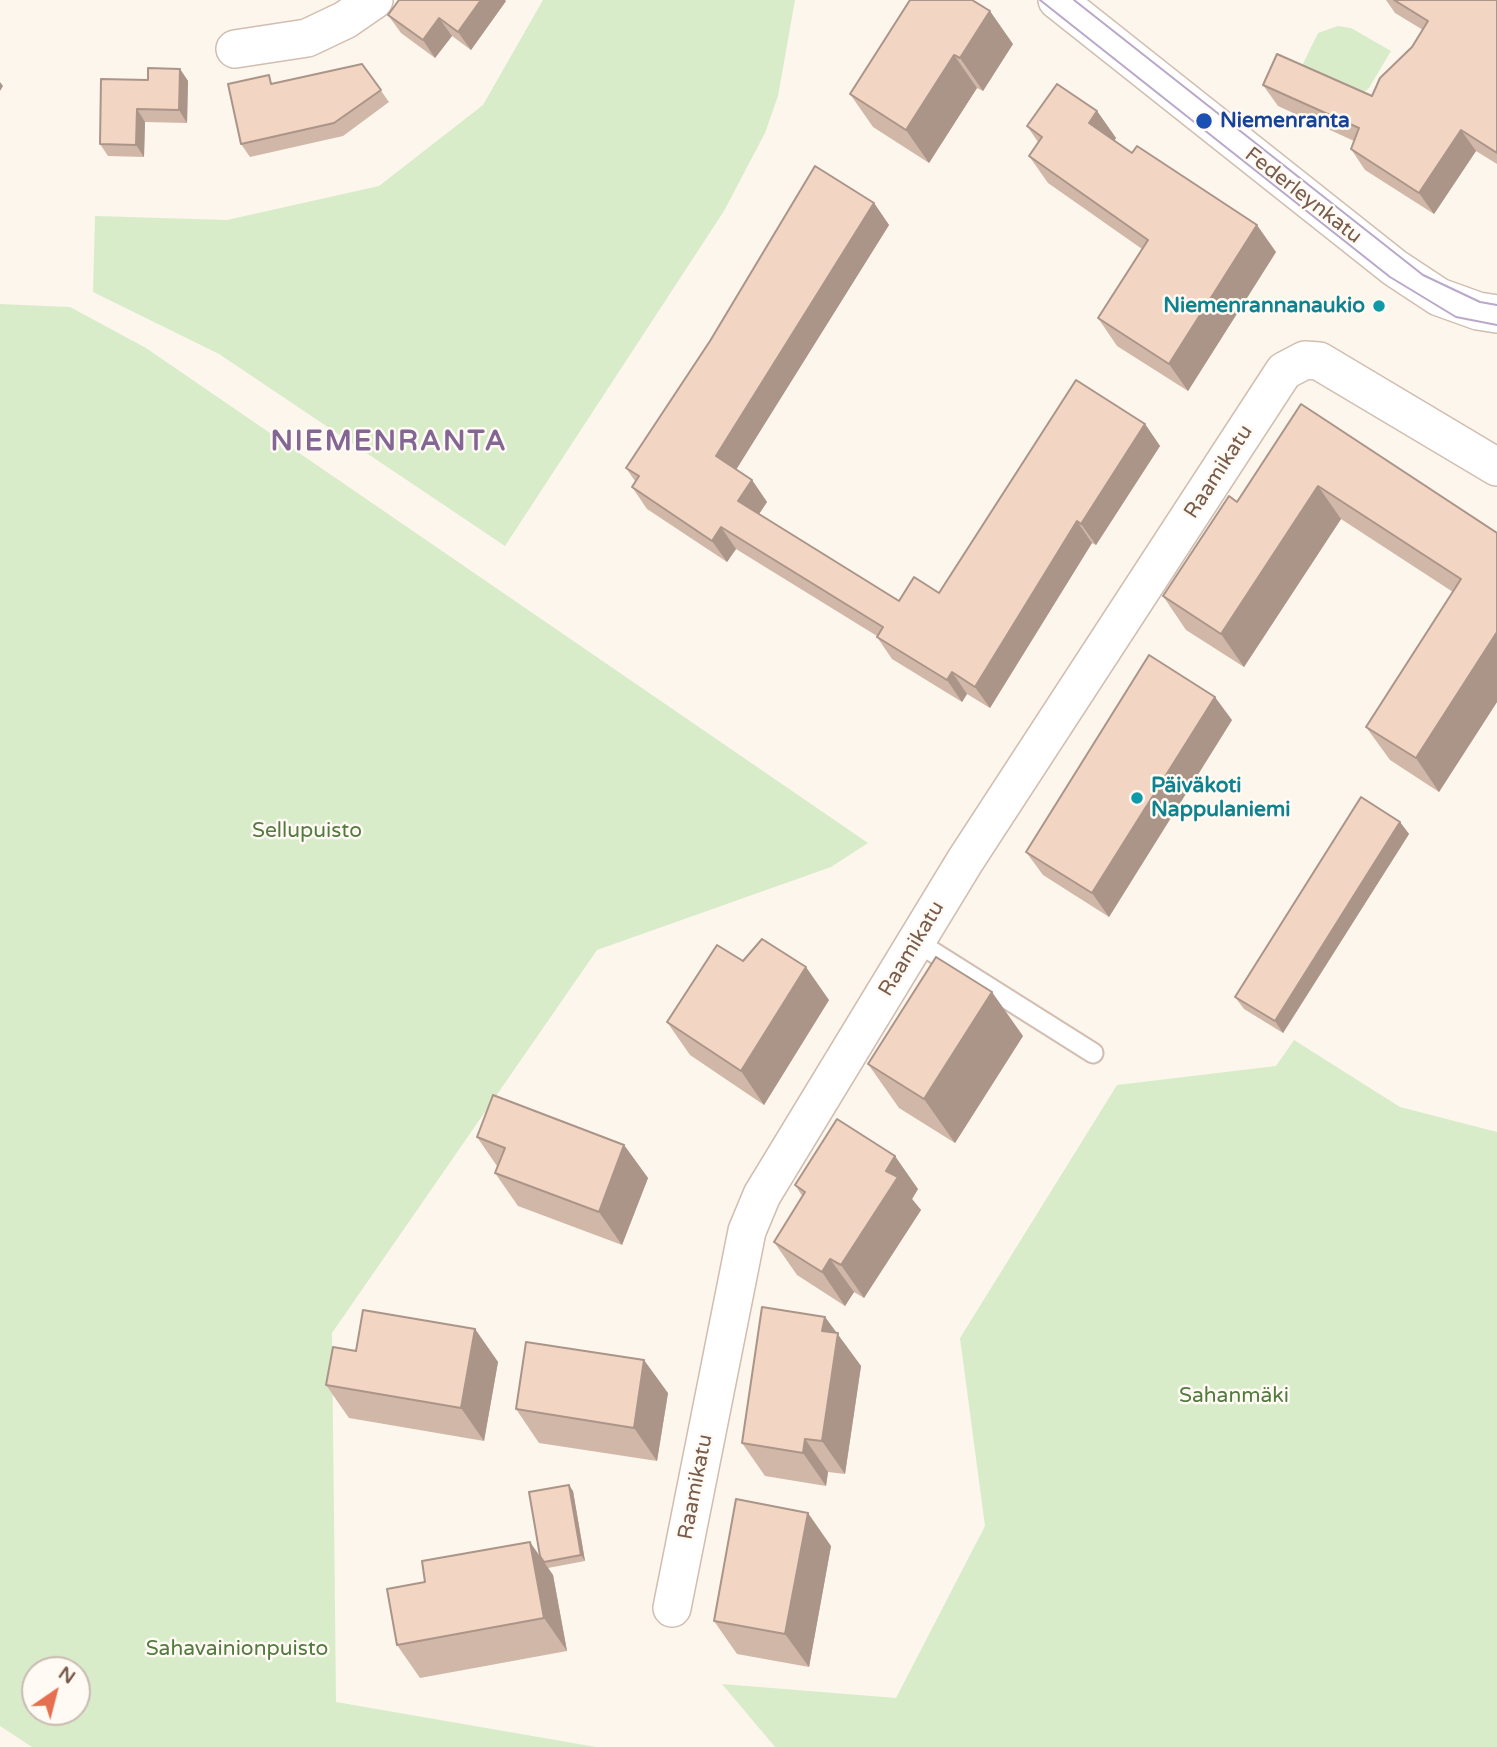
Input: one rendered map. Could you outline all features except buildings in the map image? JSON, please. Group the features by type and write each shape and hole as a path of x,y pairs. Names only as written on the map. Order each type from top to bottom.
{"street":[{"path":"235,49 307,38 345,20 374,0"},
{"name":"Federleynkatu","path":"1057,0 1395,268 1439,297 1478,311 1497,314"},
{"name":"Raamikatu","path":"672,1608 747,1231 762,1195 972,850 1284,371 1305,360 1319,361 1497,467"}],"lane":[{"path":"917,942 1093,1053"}],"green space":[{"path":"543,0 795,0 778,96 765,133 724,211 505,546 219,354 93,292 95,216 227,220 379,186 483,105"},
{"path":"1338,26 1351,28 1391,51 1369,88 1353,101 1297,76 1318,33"},
{"name":"Sellupuisto","path":"0,304 70,307 146,348 868,843 831,867 597,950 332,1333 336,1702 596,1747 32,1747 0,1726"},
{"name":"Sahanmäki","path":"1294,1040 1400,1107 1497,1132 1497,1747 775,1747 722,1684 896,1698 985,1526 960,1338 1117,1085 1276,1066"}],"tram line":[{"path":"1040,0 1390,277 1456,317 1497,325"},
{"path":"1074,0 1423,275 1480,302 1497,305"}],"place":[{"name":"Niemenranta","path":"1204,121"},
{"name":"Niemenrannanaukio","path":"1379,306"},
{"name":"Päiväkoti Nappulaniemi","path":"1137,798"}],"district":[{"name":"NIEMENRANTA","path":"389,443"}],"park label":[{"name":"Sahavainionpuisto","path":"237,1649"}]}
